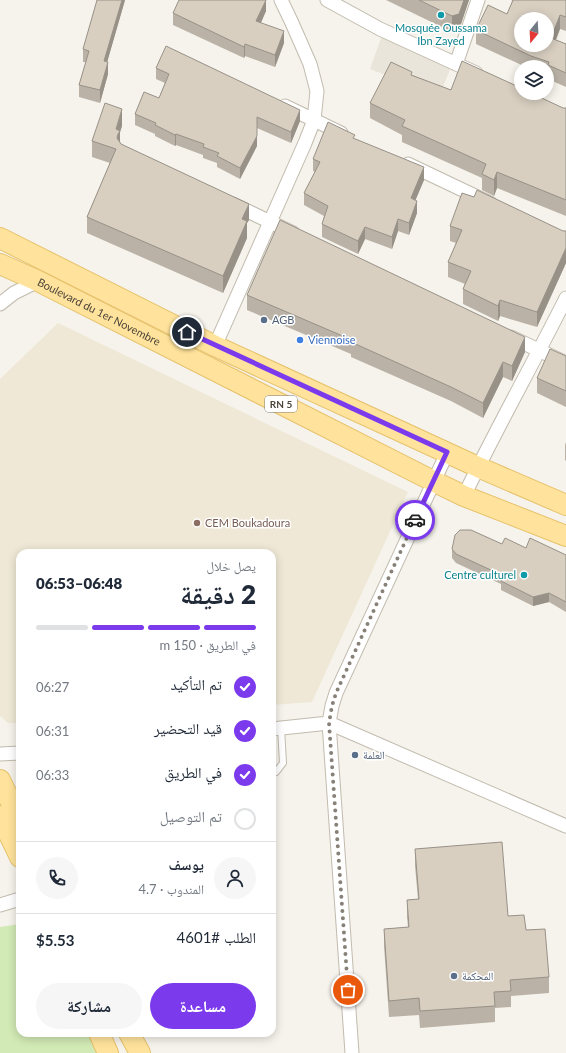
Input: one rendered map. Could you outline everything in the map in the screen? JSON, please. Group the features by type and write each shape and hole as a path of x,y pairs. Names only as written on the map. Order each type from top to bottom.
{"main road":[{"name":"Boulevard du 1er Novembre","path":"0,238 215,346 478,467 566,505"},
{"name":"Boulevard du 1er Novembre","path":"0,262 433,481 464,496 566,536"},
{"path":"0,780 16,813"},
{"path":"0,816 16,849"},
{"path":"101,1037 108,1053"},
{"path":"131,1037 140,1053"}],"street":[{"path":"215,346 305,144 314,120 317,91 310,64 281,0"},
{"path":"327,0 380,29 490,80"},
{"path":"456,64 478,0"},
{"path":"271,99 350,137"},
{"path":"400,161 501,208"},
{"path":"221,199 306,239"},
{"path":"0,262 11,253 22,249"},
{"path":"0,304 14,293 38,282"},
{"path":"464,496 566,298"},
{"path":"498,330 566,363"},
{"path":"352,1053 329,723 336,693 447,452"},
{"path":"277,729 329,723 566,826"},
{"path":"0,754 16,753"},
{"path":"0,905 16,900"}],"lane":[{"path":"276,772 283,763 277,729"}],"shaded area":[{"path":"385,27 454,60 439,96 370,69"},
{"name":"CEM Boukadoura","path":"58,323 408,492 312,702 276,705 276,549 16,549 16,723 8,723 0,716 0,379"}],"green space":[{"path":"16,925 16,1037 96,1037 103,1053 0,1053 0,927"}],"building":[{"path":"97,0 122,0 104,61 108,62 100,90 79,85 89,51 83,49"},
{"path":"179,0 266,0 256,21 284,31 275,55 245,44 244,47 173,13"},
{"path":"419,0 464,0 459,14 452,16"},
{"path":"513,0 566,0 566,17 560,15 554,30 554,12 514,12 514,48 476,30 488,5 507,14"},
{"path":"554,39 566,44 566,73 554,68 554,60 543,60 523,52 554,52"},
{"path":"166,46 300,110 291,132 257,117 257,136 240,168 217,156 219,153 203,147 204,144 176,134 175,135 155,125 156,123 135,114 144,92 159,98 169,74 156,68"},
{"path":"462,61 514,85 514,100 546,100 566,108 566,200 497,172 494,180 482,174 486,164 402,126 405,120 370,103 391,62 412,72 411,75 451,90"},
{"path":"105,103 122,109 116,129 120,131 117,138 121,144 249,204 242,219 247,221 223,276 87,217 116,149 92,141"},
{"path":"328,122 355,135 353,138 424,167 411,198 417,201 409,223 398,219 392,237 365,227 358,241 322,224 328,206 304,193 320,162 313,159"},
{"path":"477,190 563,231 566,231 566,248 537,312 500,300 498,306 463,289 471,271 448,262 462,230 450,226 462,193 474,197"},
{"path":"280,220 525,337 512,366 503,362 483,403 351,342 352,340 247,295"},
{"path":"550,349 566,356 566,391 537,378"},
{"name":"Centre culturel","path":"460,530 471,530 502,544 505,538 526,548 530,538 566,555 566,602 549,593 533,597 501,581 504,576 456,554 452,549 455,535"},
{"path":"502,842 508,916 524,915 526,930 545,929 549,977 510,980 511,991 494,992 495,1006 420,1011 419,998 389,1001 384,929 409,927 407,900 419,899 415,849"}],"way so far":[{"path":"348,990 329,723 336,693 415,520"}],"place":[{"name":"Mosquée Oussama Ibn Zayed","path":"441,15"},
{"name":"AGB","path":"264,320"},
{"name":"Viennoise","path":"300,340"},
{"name":"CEM Boukadoura","path":"197,523"},
{"name":"Centre culturel","path":"524,575"},
{"name":"العلمة","path":"355,755"},
{"name":"المحكمة","path":"454,976"}],"route":[{"path":"187,332 447,452 415,520"}]}
